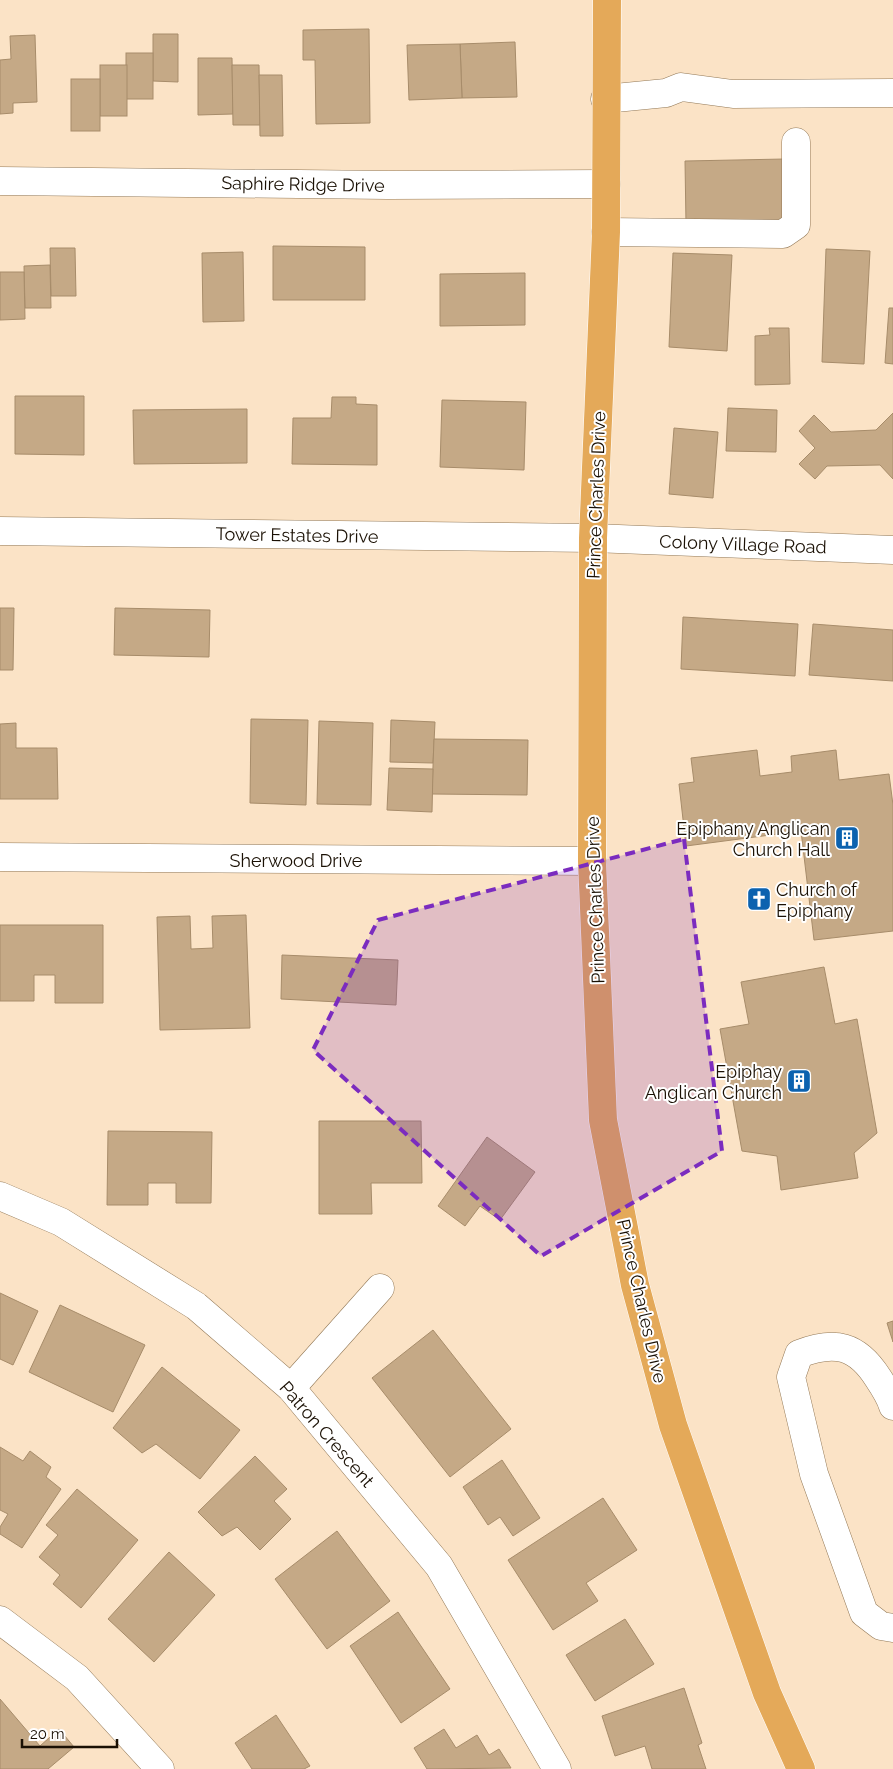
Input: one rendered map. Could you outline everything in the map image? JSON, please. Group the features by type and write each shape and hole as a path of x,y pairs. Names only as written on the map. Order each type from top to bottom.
{"highway":[{"name":"Prince Charles Drive","path":"607,0 605,99 606,232 593,538 592,861 603,1120 635,1285 673,1425 767,1693 801,1769"}],"street":[{"path":"605,99 666,93 681,87 734,94 893,93"},
{"path":"606,232 783,234 796,225 796,142"},
{"name":"Saphire Ridge Drive","path":"0,181 388,185 606,184"},
{"name":"Tower Estates Drive","path":"0,531 593,538"},
{"name":"Colony Village Road","path":"593,538 893,550"},
{"name":"Sherwood Drive","path":"0,857 592,861"},
{"name":"Patron Crescent","path":"0,1196 61,1222 196,1306 291,1388 439,1566 557,1769"},
{"path":"291,1388 380,1288"},
{"path":"893,1406 890,1397 867,1360 844,1347 817,1347 799,1354 791,1377 814,1474 864,1613 881,1626 893,1628"},
{"path":"0,1620 77,1678 160,1769"}],"highlighted area":[{"path":"684,839 722,1151 541,1256 313,1050 378,920"}],"building":[{"path":"369,29 370,123 316,124 315,60 303,60 303,30"},
{"path":"153,34 178,34 178,82 153,81"},
{"path":"35,35 37,102 13,103 13,113 0,114 0,60 11,59 10,36"},
{"path":"515,42 517,97 462,98 460,44"},
{"path":"460,44 462,98 409,100 407,45"},
{"path":"126,53 153,53 153,99 126,99"},
{"path":"198,58 232,58 233,114 198,115"},
{"path":"100,65 127,65 127,116 100,116"},
{"path":"232,65 259,65 260,125 233,125"},
{"path":"259,75 282,75 283,136 260,136"},
{"path":"71,79 100,79 100,131 71,131"},
{"path":"785,159 786,222 686,224 685,161"},
{"path":"273,246 365,247 365,300 273,300"},
{"path":"50,248 75,248 76,296 51,296"},
{"path":"826,249 870,251 864,364 822,362"},
{"path":"243,252 244,321 203,322 202,253"},
{"path":"673,253 732,255 727,351 669,347"},
{"path":"50,265 51,308 25,308 24,266"},
{"path":"0,272 24,272 25,319 0,320"},
{"path":"525,273 525,325 440,326 440,274"},
{"path":"889,308 893,308 893,364 885,363"},
{"path":"769,328 789,328 790,384 755,385 755,336 770,335"},
{"path":"15,396 84,396 84,455 15,454"},
{"path":"332,397 356,397 356,404 377,405 377,465 292,464 293,418 331,418"},
{"path":"442,400 526,402 524,470 440,467"},
{"path":"728,408 777,410 776,452 726,451"},
{"path":"247,409 247,463 134,464 133,410"},
{"path":"893,413 893,479 880,465 827,466 815,479 799,464 815,448 799,431 814,415 831,432 876,430"},
{"path":"674,428 718,432 713,498 669,494"},
{"path":"0,608 14,608 13,670 0,670"},
{"path":"115,608 210,610 209,657 114,655"},
{"path":"683,617 798,624 795,676 681,669"},
{"path":"813,624 893,630 893,681 809,675"},
{"path":"251,719 308,720 306,805 250,803"},
{"path":"391,720 435,722 433,763 390,762"},
{"path":"319,721 373,723 371,805 317,804"},
{"path":"16,723 16,748 57,748 58,799 0,799 0,724"},
{"path":"434,739 528,740 527,795 432,794"},
{"name":"Epiphany Anglican Church Hall","path":"757,750 760,776 792,772 791,756 836,750 839,780 889,774 893,805 893,931 814,940 801,831 686,846 679,784 694,782 691,758"},
{"path":"389,768 433,769 432,812 387,810"},
{"path":"246,915 250,1028 160,1030 157,917 190,916 191,949 213,948 212,916"},
{"path":"0,925 103,925 103,1003 55,1003 55,975 34,975 34,1001 0,1001"},
{"path":"282,955 398,960 396,1005 281,999"},
{"name":"Epiphay Anglican Church","path":"824,967 835,1024 857,1019 877,1133 854,1153 858,1178 781,1190 777,1156 742,1151 720,1029 749,1024 741,982"},
{"path":"319,1121 421,1121 422,1183 371,1183 372,1214 319,1214"},
{"path":"108,1131 212,1132 211,1203 176,1203 176,1183 148,1183 148,1205 107,1205"},
{"path":"487,1137 535,1172 500,1220 480,1206 465,1226 438,1206"},
{"path":"0,1293 38,1311 13,1365 0,1359"},
{"path":"60,1305 145,1345 113,1412 29,1372"},
{"path":"893,1321 893,1342 887,1323"},
{"path":"433,1330 511,1429 450,1477 372,1378"},
{"path":"162,1367 240,1430 200,1479 156,1444 142,1453 113,1428"},
{"path":"0,1447 23,1461 30,1451 51,1467 46,1477 61,1489 22,1548 0,1534 0,1527 8,1514 0,1510"},
{"path":"255,1456 287,1489 274,1501 291,1519 260,1550 237,1527 222,1536 198,1512"},
{"path":"502,1460 540,1518 513,1536 500,1517 488,1525 463,1487"},
{"path":"77,1489 138,1540 81,1608 53,1584 60,1575 39,1557 58,1535 46,1525"},
{"path":"603,1498 637,1550 586,1583 598,1601 553,1630 508,1560"},
{"path":"337,1531 390,1601 327,1649 275,1579"},
{"path":"169,1552 215,1595 154,1662 108,1619"},
{"path":"398,1612 450,1689 401,1723 350,1646"},
{"path":"625,1619 654,1664 595,1701 566,1655"},
{"path":"684,1688 702,1743 698,1745 706,1769 652,1769 645,1746 615,1756 602,1716"},
{"path":"0,1699 40,1746 59,1729 74,1747 48,1769 0,1769"},
{"path":"276,1715 310,1766 304,1769 252,1769 235,1743"},
{"path":"444,1729 456,1748 477,1735 489,1755 499,1749 511,1768 427,1769 414,1748"}],"place":[{"name":"Epiphany Anglican Church Hall","path":"847,838"},
{"name":"Church of Epiphany","path":"759,899"},
{"name":"Epiphay Anglican Church","path":"799,1081"}]}
